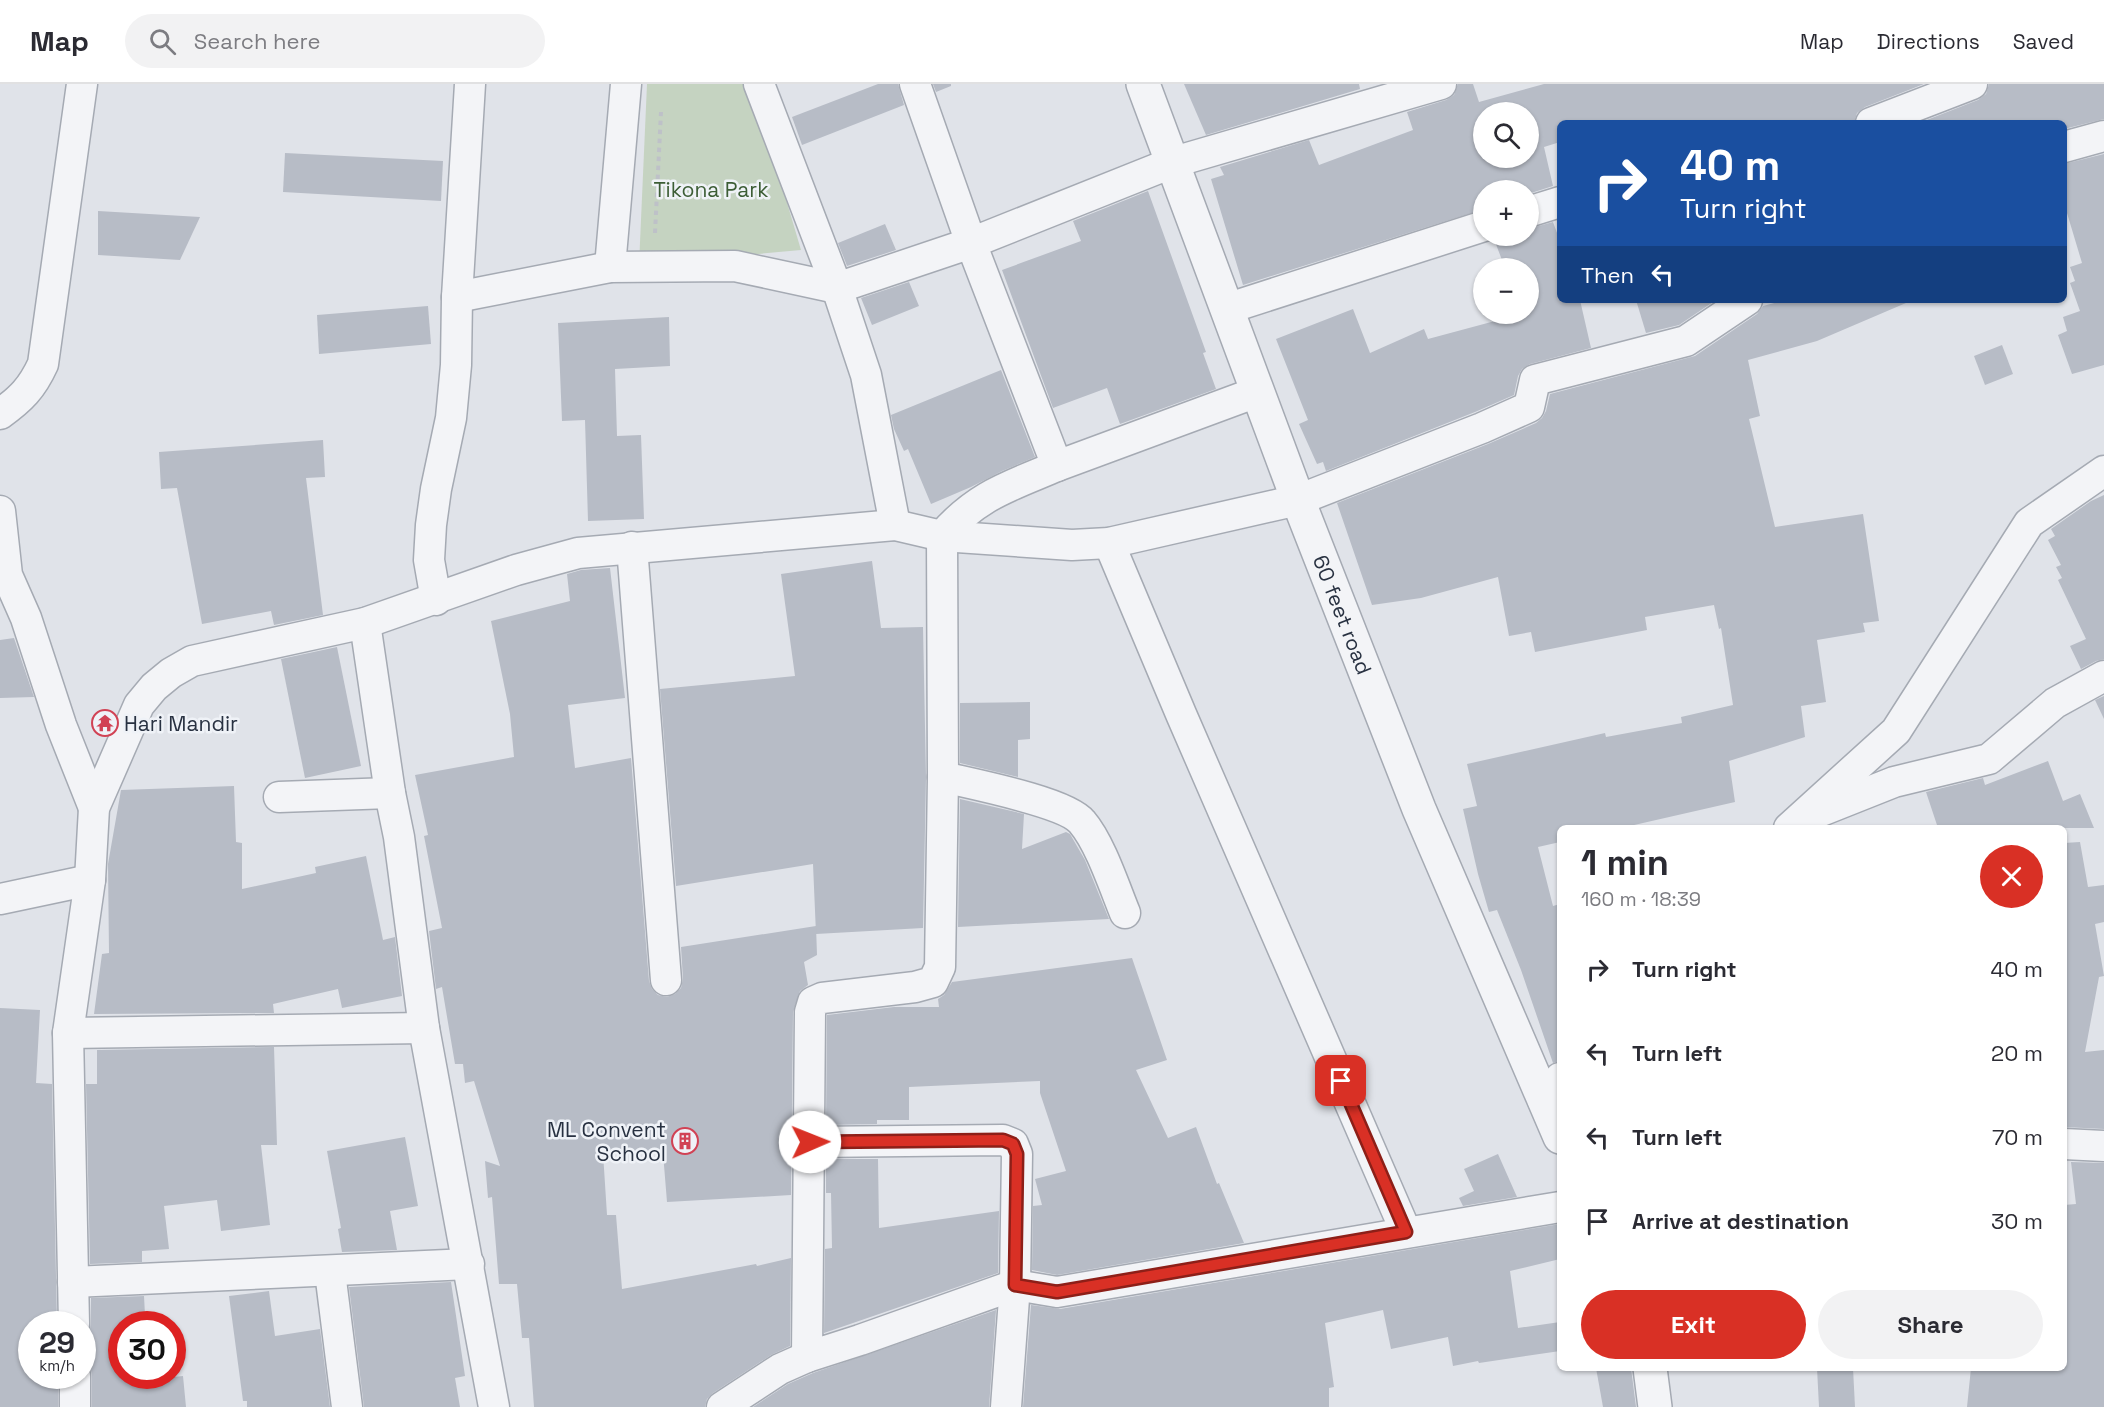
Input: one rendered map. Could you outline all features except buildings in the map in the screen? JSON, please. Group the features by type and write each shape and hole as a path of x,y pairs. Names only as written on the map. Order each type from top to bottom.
{"street":[{"path":"0,414 19,401 34,384 44,364 82,84"},
{"path":"436,600 429,560 431,525 451,418 456,365 456,297 470,84"},
{"path":"610,267 626,84"},
{"path":"759,84 837,288 866,375 895,525"},
{"path":"915,84 971,243 1057,466"},
{"name":"60 feet road","path":"1143,84 1174,162 1226,309 1298,500 1419,809 1551,1089 1557,1121"},
{"path":"456,297 610,267 735,266 837,288 971,243 1174,162 1441,84"},
{"path":"1879,120 1971,84"},
{"path":"2067,146 2104,136"},
{"path":"1539,209 1557,203"},
{"path":"1226,309 1473,230"},
{"path":"74,1311 68,1033 90,880 94,808 139,705 154,687 171,673 192,661 365,623 436,600 516,570 578,553 895,525 942,536 1072,545 1109,543 1298,500 1482,428 1529,407 1535,380 1686,341 1743,303"},
{"path":"807,1357 810,1012 813,1002 822,998 915,987 933,982 940,967 943,777 942,536 971,507 996,492 1057,466 1257,392"},
{"path":"1795,825 1896,731 2029,524 2104,471"},
{"path":"0,511 7,575 26,618 62,725 94,808"},
{"path":"1109,543 1406,1232"},
{"path":"632,547 666,980"},
{"path":"365,623 390,794 399,837 424,1028 494,1407"},
{"path":"1796,825 1894,782 1989,759 2055,703 2104,676"},
{"path":"943,777 1060,807 1081,820 1093,839 1125,912"},
{"path":"279,796 390,794"},
{"path":"0,899 90,880"},
{"path":"68,1033 424,1028"},
{"path":"810,1142 1003,1140 1013,1144 1017,1154 1015,1285 1006,1407"},
{"path":"2067,1144 2104,1146"},
{"path":"722,1407 780,1369 807,1357 1015,1285 1057,1292 1557,1207"},
{"path":"73,1282 469,1264"},
{"path":"330,1272 347,1407"},
{"path":"1650,1371 1655,1407"},
{"path":"75,1389 75,1407"}],"path":[{"path":"655,236 662,107"}],"green space":[{"name":"Tikona Park","path":"647,84 752,84 801,250 639,265"}],"place":[{"name":"Hari Mandir","path":"105,723"},
{"name":"ML Convent School","path":"685,1141"}],"route":[{"path":"810,1142 1003,1140 1013,1144 1017,1154 1015,1285 1057,1292 1406,1232 1341,1081"}]}
